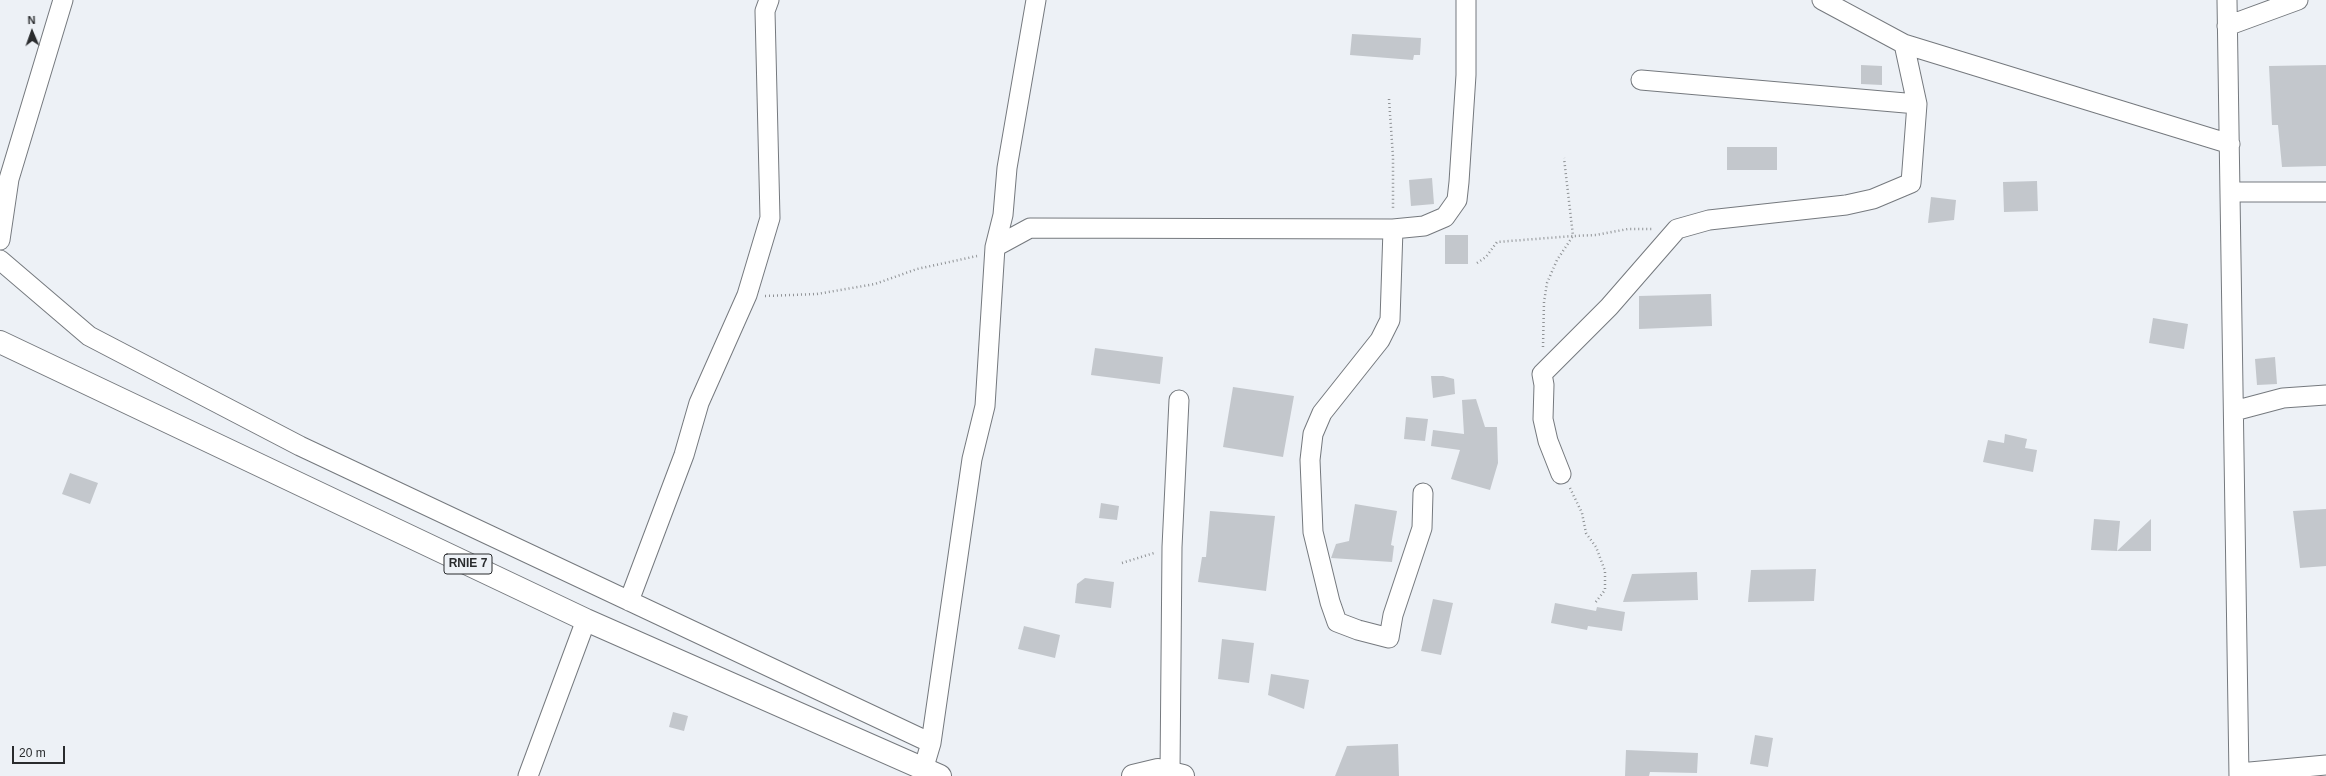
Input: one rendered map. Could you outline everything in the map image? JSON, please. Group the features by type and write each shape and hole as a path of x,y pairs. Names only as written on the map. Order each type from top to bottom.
{"main road":[{"name":"RNIE 7","path":"0,342 586,620 932,773"},
{"path":"1133,776 1158,770 1176,774"}],"street":[{"path":"0,240 9,179 63,0"},
{"path":"629,600 684,455 699,403 747,295 770,218 765,11 769,0"},
{"path":"932,773 931,743 972,459 985,406 995,247 1003,215 1007,168 1036,0"},
{"path":"995,247 1030,228 1393,229 1424,226 1445,217 1457,200 1466,75 1466,0"},
{"path":"1822,0 1904,44 2230,144"},
{"path":"2227,0 2239,775 2326,765"},
{"path":"2227,26 2298,0"},
{"path":"1561,474 1548,441 1543,419 1544,385 1542,374 1609,307 1676,230 1709,220 1846,205 1872,199 1911,183 1917,104 1904,44"},
{"path":"1641,80 1917,104"},
{"path":"2231,192 2326,192"},
{"path":"1393,229 1390,320 1380,340 1322,413 1313,434 1310,460 1313,532 1330,602 1337,622 1358,630 1388,638 1393,615 1419,543 1422,528 1423,493"},
{"path":"0,260 89,336 300,446 931,743"},
{"path":"2234,411 2283,398 2326,395"},
{"path":"1176,774 1172,547 1179,400"},
{"path":"528,776 586,620"}],"path":[{"path":"1389,99 1393,157 1393,229"},
{"path":"1542,374 1544,302 1547,283 1557,260 1573,236 1564,158"},
{"path":"1478,263 1486,257 1494,243 1497,242 1596,235 1628,229 1676,230"},
{"path":"747,295 776,297 817,294 875,284 917,269 980,255 995,247"},
{"path":"1561,474 1575,496 1582,513 1586,533 1596,547 1605,572 1605,590 1596,603"},
{"path":"1122,563 1172,547"}],"building":[{"path":"1352,34 1421,38 1420,55 1414,55 1413,60 1350,55"},
{"path":"1861,65 1882,66 1882,85 1861,84"},
{"path":"2326,65 2326,166 2282,167 2278,125 2272,125 2269,66"},
{"path":"1727,147 1777,147 1777,170 1727,170"},
{"path":"1432,178 1434,204 1411,206 1409,180"},
{"path":"2037,181 2038,211 2004,212 2003,182"},
{"path":"1931,197 1956,200 1954,220 1928,223"},
{"path":"1445,235 1468,235 1468,264 1445,264"},
{"path":"1711,294 1712,326 1639,329 1639,296"},
{"path":"2153,318 2188,324 2184,349 2149,343"},
{"path":"1095,348 1163,357 1160,384 1091,375"},
{"path":"2275,357 2277,384 2257,385 2255,359"},
{"path":"1431,376 1443,376 1454,379 1455,394 1433,398"},
{"path":"1233,387 1294,396 1283,457 1223,447"},
{"path":"1476,399 1485,427 1497,427 1498,463 1490,490 1451,479 1460,450 1431,446 1433,430 1464,434 1462,400"},
{"path":"1406,417 1428,419 1425,441 1404,439"},
{"path":"2005,434 2027,439 2025,448 2037,450 2033,472 1983,462 1988,440 2004,443"},
{"path":"70,473 98,483 90,504 62,494"},
{"path":"1101,503 1119,506 1117,520 1099,518"},
{"path":"1355,504 1397,511 1391,545 1394,546 1392,562 1331,558 1336,544 1349,541"},
{"path":"2326,509 2326,566 2300,568 2293,511"},
{"path":"1210,511 1275,516 1266,591 1198,582 1202,557 1206,557"},
{"path":"2094,519 2120,521 2117,551 2091,550"},
{"path":"2151,519 2151,551 2117,551"},
{"path":"1816,569 1814,601 1748,602 1751,570"},
{"path":"1697,572 1698,600 1623,602 1632,574"},
{"path":"1085,578 1114,582 1111,608 1075,603 1077,584"},
{"path":"1433,599 1453,603 1441,655 1421,651"},
{"path":"1555,603 1596,611 1597,607 1625,612 1622,631 1588,626 1587,630 1551,623"},
{"path":"1024,626 1060,635 1055,658 1018,649"},
{"path":"1222,639 1254,643 1249,683 1218,679"},
{"path":"1271,674 1309,680 1304,709 1268,695"},
{"path":"673,712 688,716 684,731 669,727"},
{"path":"1755,735 1773,738 1768,767 1750,764"},
{"path":"1398,744 1399,776 1335,776 1347,746"},
{"path":"1626,750 1698,753 1697,773 1650,772 1649,776 1625,776"}]}
